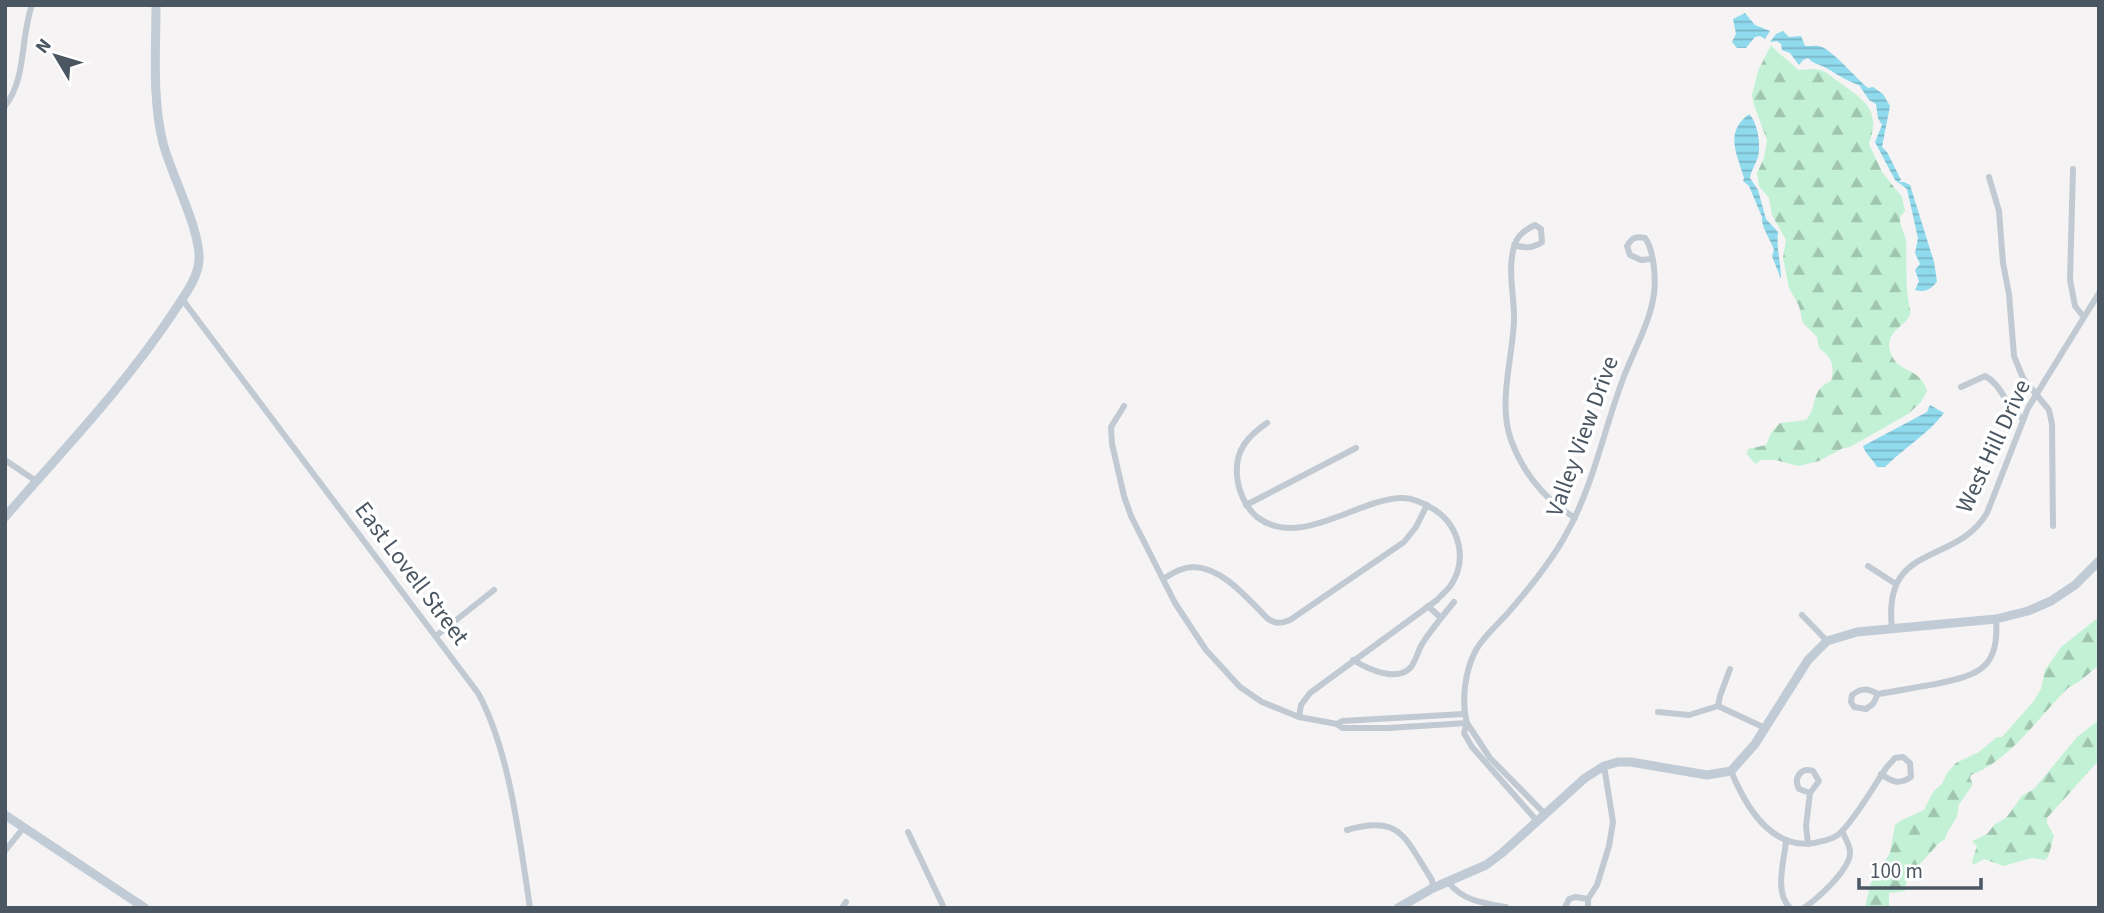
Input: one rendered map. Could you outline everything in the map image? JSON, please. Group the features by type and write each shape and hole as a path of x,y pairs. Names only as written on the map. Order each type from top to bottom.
{"street":[{"path":"5,106 18,82 32,5"},
{"path":"5,517 131,373 182,299 193,280 200,258 162,140 157,92 156,5"},
{"path":"2073,169 2070,280 2075,306 2083,316"},
{"path":"1989,177 1998,211 2014,356 2023,378 2049,410 2052,424 2053,526"},
{"path":"1514,244 1527,248 1535,247 1542,242 1541,229 1535,225 1522,232 1514,244 1514,321 1506,394 1511,440 1547,499 1575,518"},
{"path":"1644,238 1648,243 1651,259 1642,260 1630,255 1627,246 1631,239 1644,238"},
{"name":"Valley View Drive","path":"1546,815 1490,758 1467,723 1464,714 1466,684 1476,650 1546,567 1586,495 1622,381 1654,297 1655,274 1651,259"},
{"name":"West Hill Drive","path":"1896,584 1907,569 1920,559 1965,538 1981,523 2036,393 2099,293"},
{"name":"East Lovell Street","path":"182,299 478,693 494,728 514,814 530,908"},
{"path":"1961,387 1985,376 1993,380 2015,415 2023,419"},
{"path":"1124,406 1111,427 1112,444 1131,516 1175,603 1219,666 1240,687 1262,702 1299,717 1336,724 1342,728 1467,723"},
{"path":"1267,423 1251,434 1240,452 1237,477 1238,487 1246,505 1267,524 1289,529 1305,527 1367,506 1398,498 1410,498 1427,505 1449,523 1457,536 1460,550 1457,573 1451,586 1429,606 1305,698 1299,717"},
{"path":"1246,505 1356,448"},
{"path":"5,460 36,481"},
{"path":"1163,579 1180,569 1200,568 1228,582 1272,622 1281,624 1404,542 1416,527 1427,505"},
{"path":"1398,908 1433,888 1486,865 1586,778 1604,766 1631,762 1707,775 1731,771 1744,758 1765,728 1808,660 1827,640 1857,632 1996,619 2028,611 2051,601 2075,585 2099,561"},
{"path":"1868,566 1896,584 1892,596 1892,628"},
{"path":"436,636 494,590"},
{"path":"1353,660 1370,670 1403,673 1410,669 1422,643 1454,601"},
{"path":"1429,606 1441,618"},
{"path":"1802,615 1827,640"},
{"path":"1878,694 1963,678 1981,671 1994,651 1997,640 1996,619"},
{"path":"1718,706 1730,669"},
{"path":"1658,712 1689,715 1718,706 1765,728"},
{"path":"1336,724 1342,721 1464,714"},
{"path":"1416,717 1419,726"},
{"path":"1386,719 1388,728"},
{"name":"Valley View Drive","path":"1467,723 1464,733 1472,747 1538,822"},
{"path":"1731,771 1744,798 1761,822 1780,839 1808,844 1824,841 1842,831 1881,775 1895,758 1903,757 1910,763 1911,777 1905,781 1892,782 1881,775"},
{"path":"1588,908 1588,899 1597,885 1604,864 1613,822 1604,766"},
{"path":"1808,844 1806,826 1810,793"},
{"path":"5,815 145,908"},
{"path":"1347,830 1379,823 1393,829 1404,837 1432,880 1433,888"},
{"path":"5,851 24,827"},
{"path":"1804,908 1820,895 1849,859 1850,851 1842,831"},
{"path":"908,832 944,908"},
{"path":"1786,841 1781,891 1790,908"},
{"path":"1448,882 1462,896 1473,901 1506,907"},
{"path":"1566,908 1569,899 1588,899"}],"green space":[{"path":"1771,45 1798,70 1817,69 1828,74 1863,101 1872,114 1869,144 1882,172 1902,197 1905,211 1900,220 1906,241 1910,315 1890,338 1889,345 1894,360 1919,378 1927,391 1921,402 1908,414 1850,447 1819,461 1799,466 1775,460 1761,460 1755,464 1747,454 1748,449 1766,445 1771,433 1780,423 1806,420 1820,389 1831,381 1833,370 1830,359 1819,348 1817,337 1803,323 1799,306 1789,288 1783,258 1786,240 1772,215 1769,198 1759,186 1757,173 1764,158 1767,140 1752,95 1758,71"},
{"path":"2099,617 2099,665 2068,688 2012,748 1986,768 1971,775 1973,784 1958,806 1957,815 1945,839 1907,878 1905,891 1889,893 1889,908 1865,908 1870,885 1890,853 1895,825 1924,810 1933,792 1956,763 1979,752 1997,737 2002,737 2033,702 2041,689 2045,670 2061,647"},
{"path":"2099,720 2099,760 2047,818 2054,836 2048,857 2045,860 2032,858 2003,866 1984,859 1973,865 1977,846 1972,841 1987,834 1995,824 2006,818 2022,796 2034,789 2077,737"}],"water":[{"path":"1745,13 1755,25 1770,31 1765,39 1755,37 1746,48 1737,48 1732,42 1736,34 1733,19"},
{"path":"1783,31 1789,37 1801,36 1805,46 1818,46 1827,50 1868,88 1873,87 1883,94 1890,106 1882,147 1901,180 1899,182 1910,185 1934,262 1937,281 1925,291 1915,290 1919,281 1915,270 1920,264 1915,253 1918,238 1907,189 1895,180 1875,142 1882,125 1876,104 1869,100 1859,85 1808,58 1799,65 1790,53 1782,50 1781,44 1777,41 1770,42 1776,34"},
{"path":"1749,114 1757,128 1759,146 1750,178 1758,190 1766,219 1778,232 1781,279 1762,217 1749,186 1743,181 1736,152 1737,128"},
{"path":"1930,405 1944,413 1931,428 1885,467 1877,467 1863,446 1927,412"}]}
